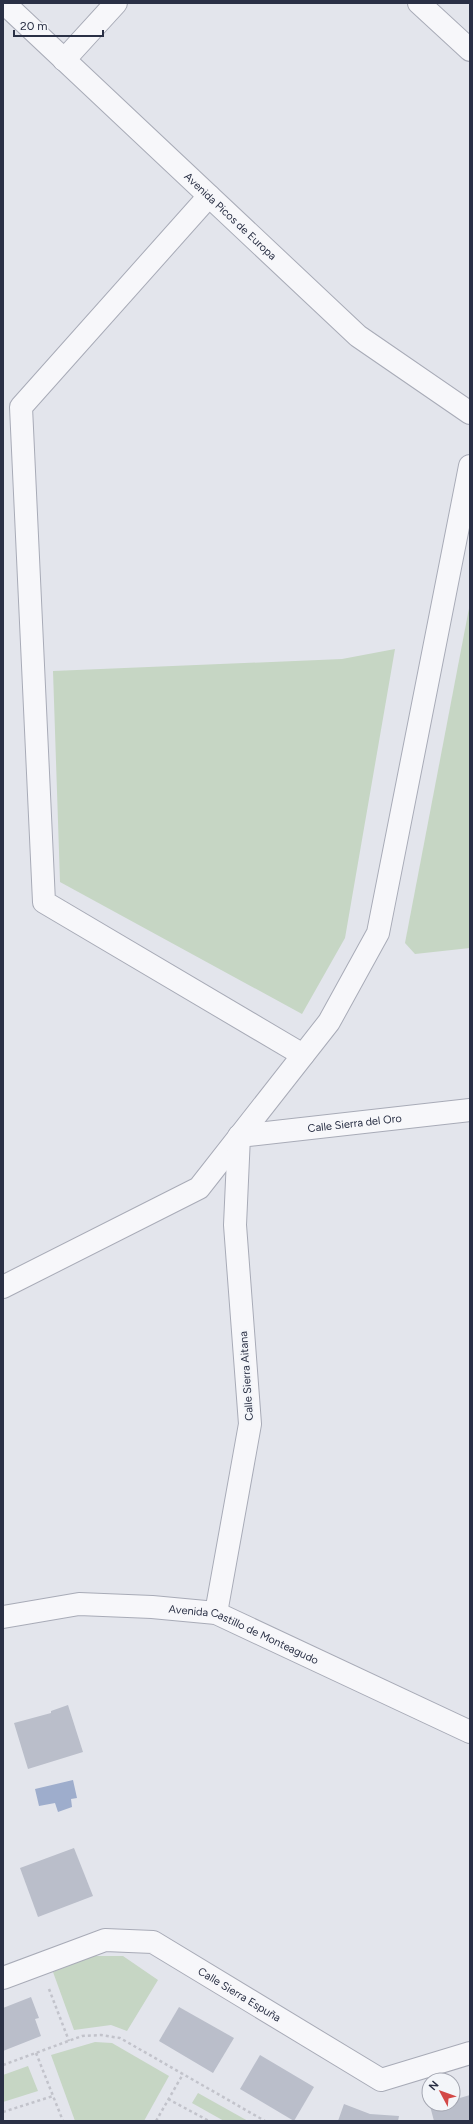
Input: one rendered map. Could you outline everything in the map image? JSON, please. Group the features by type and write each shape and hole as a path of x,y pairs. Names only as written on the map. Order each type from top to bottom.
{"street":[{"name":"Avenida Picos de Europa","path":"4,3 358,336 470,413"},
{"path":"64,60 116,3"},
{"path":"419,3 470,50"},
{"path":"209,196 21,407 44,902 303,1055"},
{"path":"3,1287 198,1188 329,1022 378,933 470,466"},
{"name":"Calle Sierra del Oro","path":"239,1136 470,1110"},
{"name":"Calle Sierra Aitana","path":"216,1613 250,1424 235,1225 239,1136"},
{"name":"Avenida Castillo de Monteagudo","path":"3,1617 79,1604 152,1607 216,1613 470,1732"},
{"name":"Calle Sierra Espuña","path":"3,1978 105,1940 154,1942 381,2080 470,2053"}],"path":[{"path":"39,1964 69,2041"},
{"path":"3,2065 82,2036 101,2035 120,2038 265,2121"},
{"path":"36,2053 63,2121"},
{"path":"156,2121 183,2074"},
{"path":"3,2112 53,2096"},
{"path":"168,2099 209,2121"}],"green space":[{"path":"470,603 470,948 415,954 405,943"},
{"path":"395,649 345,938 302,1014 60,882 53,671 342,659"},
{"path":"92,1956 123,1956 158,1980 127,2031 111,2025 74,2030 53,1972"},
{"path":"95,2042 112,2043 169,2076 144,2121 75,2121 51,2055"},
{"path":"28,2066 38,2091 3,2102 3,2075"},
{"path":"198,2093 248,2121 224,2121 192,2103"}],"water":[{"path":"73,1780 77,1798 71,1799 72,1807 58,1812 55,1803 39,1806 35,1789"}],"building":[{"path":"68,1705 83,1752 28,1769 14,1723 51,1713 51,1711"},
{"path":"74,1848 93,1896 38,1917 20,1868"},
{"path":"31,1997 39,2018 35,2019 41,2036 3,2051 3,2008"},
{"path":"179,2007 234,2038 213,2073 159,2041"},
{"path":"260,2055 314,2087 294,2121 240,2089"},
{"path":"470,2095 470,2121 434,2121 432,2112 461,2112 461,2098"},
{"path":"344,2104 370,2114 399,2116 398,2121 338,2121"}]}
